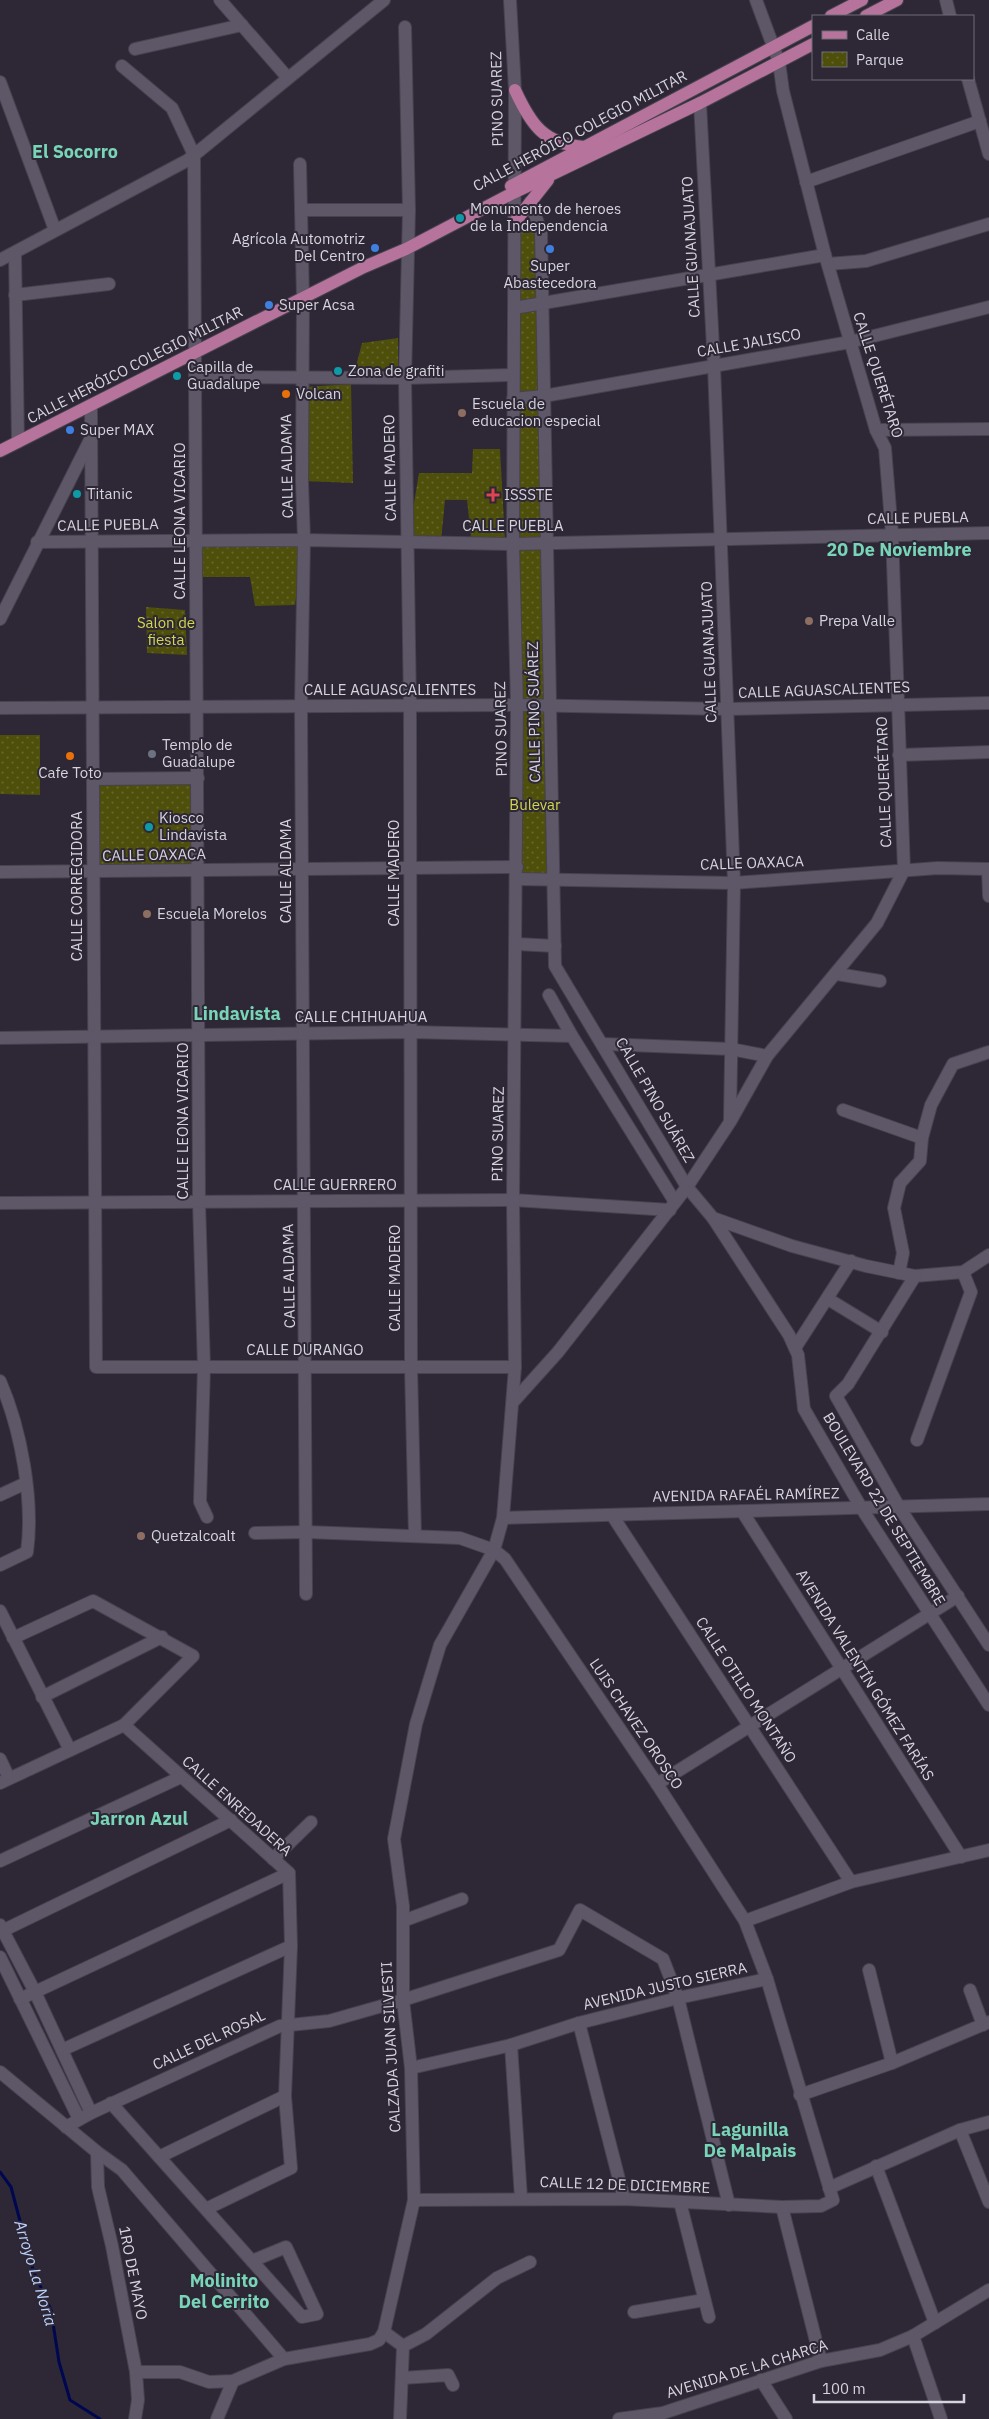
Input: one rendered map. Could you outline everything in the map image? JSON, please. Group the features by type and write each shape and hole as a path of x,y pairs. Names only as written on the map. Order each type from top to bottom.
{"main road":[{"path":"833,15 862,0"},
{"path":"868,15 896,0"},
{"name":"CALLE HERÓICO COLEGIO MILITAR","path":"514,189 551,177 601,145 812,27"},
{"name":"CALLE HERÓICO COLEGIO MILITAR","path":"0,451 407,246 514,189 584,147 601,145 700,103 812,45"},
{"path":"515,90 530,118 545,136 570,146 584,147"},
{"path":"514,223 551,177"}],"street":[{"path":"220,0 288,78"},
{"path":"0,260 194,155 384,0"},
{"name":"PINO SUAREZ","path":"503,1518 515,1367 513,1200 518,873 517,706 513,544 515,90 510,0"},
{"name":"CALLE QUERÉTARO","path":"730,1122 767,1056 877,923 904,870 892,534 885,448 876,430 826,259 783,90 779,62 772,48 756,0"},
{"path":"946,0 950,15"},
{"path":"135,49 242,25"},
{"name":"CALLE MADERO","path":"405,27 409,210 405,378 411,868 411,1367 415,1536"},
{"path":"122,66 172,108 194,155"},
{"path":"968,80 989,154"},
{"path":"0,82 55,230"},
{"name":"CALLE GUANAJUATO","path":"700,103 714,366 734,883 730,1122"},
{"path":"806,182 980,122"},
{"name":"CALLE LEONA VICARIO","path":"194,155 199,871 199,1202 204,1367 200,1502 207,1517"},
{"name":"CALLE ALDAMA","path":"300,164 303,299 302,481 304,540 301,706 306,1594"},
{"name":"CALLE PINO SUÁREZ","path":"530,202 541,231 555,966 687,1187"},
{"path":"301,210 409,210"},
{"path":"514,308 709,274 826,259 866,261 989,224"},
{"path":"15,253 18,442"},
{"path":"15,295 109,284"},
{"name":"CALLE JALISCO","path":"513,399 544,396 850,342 989,307"},
{"path":"196,377 405,378 513,374"},
{"name":"CALLE CORREGIDORA","path":"91,405 96,1367"},
{"path":"876,430 989,430"},
{"path":"0,619 37,542 92,438"},
{"name":"CALLE PUEBLA","path":"37,542 304,540 513,544 989,532"},
{"name":"CALLE AGUASCALIENTES","path":"0,708 517,706 727,709 989,703"},
{"path":"899,754 989,752"},
{"path":"93,779 198,778"},
{"name":"CALLE OAXACA","path":"0,872 411,868 518,873 554,879 734,883 938,868 988,869"},
{"path":"988,869 989,896"},
{"path":"517,944 555,946"},
{"path":"836,974 880,981"},
{"path":"549,995 673,1206"},
{"name":"CALLE CHIHUAHUA","path":"0,1038 411,1032 572,1036"},
{"path":"603,1044 731,1049 767,1056"},
{"path":"899,1273 903,1253 894,1208 900,1184 920,1162 922,1138 931,1105 953,1064 989,1052"},
{"path":"843,1110 922,1138"},
{"path":"512,1402 558,1352 673,1206 730,1122"},
{"path":"687,1187 713,1218 792,1246 899,1273 915,1276 963,1272 989,1255"},
{"name":"CALLE GUERRERO","path":"0,1203 513,1200 673,1206"},
{"name":"BOULEVARD 22 DE SEPTIEMBRE","path":"713,1218 789,1335 798,1355 804,1409 862,1509 989,1705"},
{"path":"795,1348 851,1262"},
{"path":"916,1440 971,1292 963,1272"},
{"path":"828,1299 882,1332 915,1276"},
{"name":"BOULEVARD 22 DE SEPTIEMBRE","path":"882,1332 848,1384 836,1396 899,1507 989,1644"},
{"name":"CALLE DURANGO","path":"96,1367 515,1367"},
{"path":"0,1381 12,1414 26,1483 29,1535 27,1552 0,1565"},
{"path":"0,1420 12,1414"},
{"path":"0,1495 26,1483"},
{"name":"AVENIDA RAFAÉL RAMÍREZ","path":"503,1518 989,1504"},
{"name":"AVENIDA VALENTÍN GÓMEZ FARÍAS","path":"742,1511 961,1857"},
{"name":"CALLE OTILIO MONTAÑO","path":"612,1514 851,1882"},
{"name":"CALZADA JUAN SILVESTI","path":"384,2332 414,2200 411,2068 403,2000 403,1921 394,1839 416,1724 440,1645 494,1550 503,1518"},
{"path":"255,1533 307,1532 460,1538 494,1550"},
{"name":"LUIS CHAVEZ OROSCO","path":"494,1550 506,1559 658,1784 745,1921"},
{"path":"658,1784 749,1725 958,1596"},
{"path":"0,1759 5,1781 124,1725 193,1656 162,1637 93,1601 13,1638"},
{"path":"0,1611 70,1750"},
{"path":"42,1697 162,1637"},
{"name":"CALLE ENREDADERA","path":"124,1725 289,1873 291,1946 285,2096 291,2168 206,2209"},
{"path":"0,1861 181,1777"},
{"path":"85,2116 62,2050 35,1992 1,1929 230,1820"},
{"path":"273,1859 311,1822"},
{"path":"745,1921 851,1882 989,1850"},
{"path":"20,1999 289,1873"},
{"path":"403,1921 462,1899"},
{"name":"CALLE DEL ROSAL","path":"66,2127 111,2103 280,2026 329,2021 403,2000 559,1950 580,1910 663,1959 678,1998"},
{"name":"AVENIDA JUSTO SIERRA","path":"411,2068 510,2045 579,2023 678,1998 766,1979 745,1921"},
{"path":"62,2050 291,1946"},
{"path":"1,1962 85,2116"},
{"path":"869,1970 892,2063"},
{"path":"766,1979 831,2194"},
{"path":"800,2095 892,2063 986,2024 970,1990"},
{"path":"678,1998 729,2205"},
{"path":"579,2023 624,2198"},
{"path":"510,2045 521,2198"},
{"path":"0,2072 66,2127 122,2170 284,2359"},
{"path":"159,2156 285,2096"},
{"path":"111,2103 159,2156 252,2261 302,2317 317,2314 286,2247 252,2261"},
{"name":"CALLE 12 DE DICIEMBRE","path":"414,2200 624,2198 729,2205 822,2206 831,2194 876,2166 960,2130 989,2122"},
{"path":"960,2130 989,2202"},
{"name":"1RO DE MAYO","path":"98,2152 98,2187 112,2246 136,2372 138,2400 135,2419"},
{"path":"876,2166 935,2323"},
{"path":"680,2202 709,2317"},
{"path":"782,2207 821,2361"},
{"path":"403,2346 426,2334 497,2278 530,2262"},
{"name":"AVENIDA DE LA CHARCA","path":"619,2419 664,2413 821,2361 880,2350 913,2336 989,2290"},
{"path":"634,2312 704,2300"},
{"path":"136,2372 180,2372 209,2382 233,2382 284,2359 370,2344 379,2340 384,2332 403,2346"},
{"path":"913,2336 941,2419"},
{"path":"400,2419 403,2346"},
{"path":"402,2378 448,2375 453,2385"},
{"path":"761,2380 786,2419"},
{"path":"218,2419 233,2382"}],"green space":[{"name":"Bulevar","path":"514,230 541,231 554,879 517,879"},
{"path":"398,338 398,368 355,370 362,343"},
{"path":"351,384 353,483 303,481 303,387"},
{"path":"473,449 500,449 505,540 471,537 467,500 445,500 441,541 408,539 419,473 472,473"},
{"path":"304,540 295,605 255,606 250,577 197,577 197,541"},
{"name":"Salon de fiesta","path":"146,607 185,610 187,655 147,653"},
{"path":"0,735 40,735 40,795 0,794"},
{"path":"198,778 198,869 94,871 93,779"}],"waterway":[{"name":"Arroyo La Noria","path":"0,2172 11,2187 33,2270 51,2310 59,2362 70,2400 100,2419"}],"place":[{"name":"Monumento de heroes de la Independencia","path":"460,218"},
{"name":"Agrícola Automotriz Del Centro","path":"375,248"},
{"name":"Super Abastecedora","path":"550,249"},
{"name":"Super Acsa","path":"269,305"},
{"name":"Zona de grafiti","path":"338,371"},
{"name":"Capilla de Guadalupe","path":"177,376"},
{"name":"Volcan","path":"286,394"},
{"name":"Escuela de educacion especial","path":"462,413"},
{"name":"Super MAX","path":"70,430"},
{"name":"Titanic","path":"77,494"},
{"name":"ISSSTE","path":"493,495"},
{"name":"Prepa Valle","path":"809,621"},
{"name":"Templo de Guadalupe","path":"152,754"},
{"name":"Cafe Toto","path":"70,756"},
{"name":"Kiosco Lindavista","path":"149,827"},
{"name":"Escuela Morelos","path":"147,914"},
{"name":"Quetzalcoalt","path":"141,1536"}],"district":[{"name":"El Socorro","path":"75,152"},
{"name":"20 De Noviembre","path":"899,550"},
{"name":"Lindavista","path":"237,1014"},
{"name":"Jarron Azul","path":"139,1819"},
{"name":"Lagunilla De Malpais","path":"750,2140"},
{"name":"Molinito Del Cerrito","path":"224,2291"}]}
